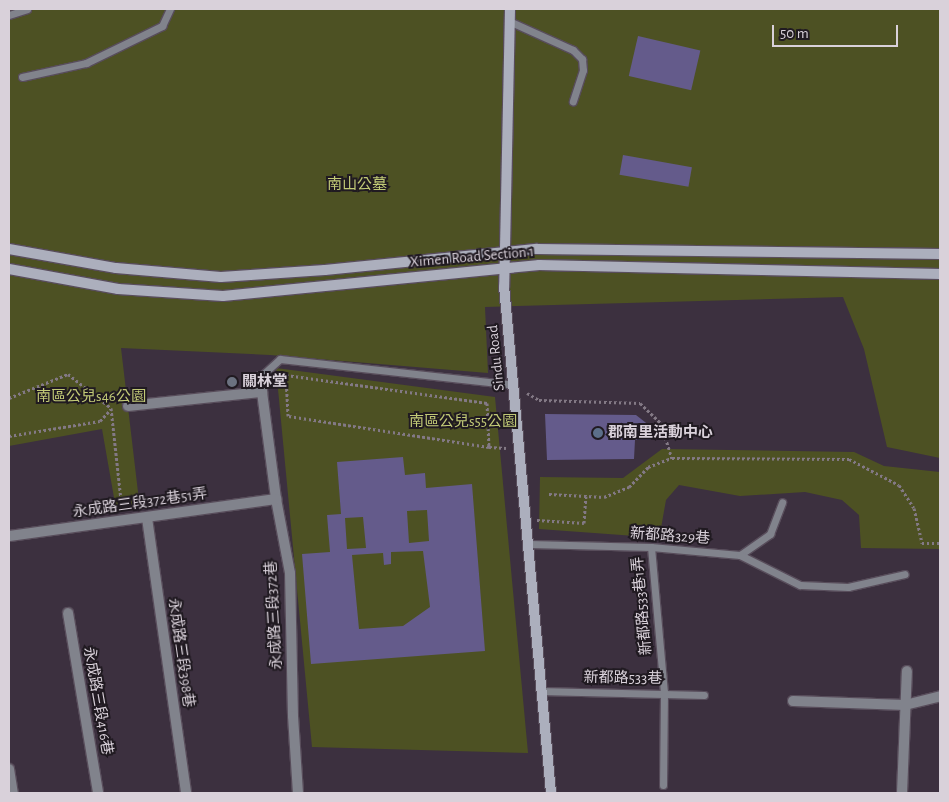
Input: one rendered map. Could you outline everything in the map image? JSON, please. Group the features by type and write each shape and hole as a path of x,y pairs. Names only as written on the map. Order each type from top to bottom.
{"street":[{"name":"Sindu Road","path":"510,9 502,250 527,519 540,691 551,793"},
{"name":"Ximen Road Section 1","path":"9,249 116,268 221,277 325,270 502,250 620,248 940,254"},
{"name":"Ximen Road Section 1","path":"9,269 118,289 223,296 539,265 940,274"},
{"name":"永成路三段372巷","path":"260,377 276,499 290,573 293,716 298,793"},
{"path":"128,406 262,392"},
{"name":"永成路三段372巷51弄","path":"9,536 276,499"},
{"name":"永成路三段398巷","path":"147,518 186,793"},
{"name":"永成路三段416巷","path":"68,613 98,793"},
{"path":"902,793 907,671"},
{"path":"793,701 905,705 940,696"},
{"path":"9,769 13,793"}],"lane":[{"path":"9,15 27,9"},
{"path":"22,77 86,63 162,26 170,9"},
{"path":"511,22 573,50 582,60 583,70 573,100"},
{"path":"260,377 280,358 514,385"},
{"path":"782,502 770,534 740,555 800,585 848,587 905,574"},
{"name":"新都路329巷","path":"528,544 651,547 740,555"},
{"name":"新都路533巷1弄","path":"651,547 664,692 663,785"},
{"name":"新都路533巷","path":"540,691 664,692 704,695"}],"path":[{"path":"9,398 68,374 112,408 124,520"},
{"path":"286,375 487,403 489,447 288,416 286,375"},
{"path":"514,385 539,400 640,403 661,423 672,458"},
{"path":"9,436 100,422 112,408 128,406"},
{"path":"548,494 604,497 629,486 648,467 672,458 849,459 899,485 914,508 922,543 940,543"},
{"path":"527,519 584,524 586,496"}],"green space":[{"name":"南山公墓","path":"9,9 940,9 940,458 887,447 864,349 843,297 485,307 488,373 270,355 121,348 140,509 116,509 102,429 9,446"},
{"name":"南區公兒s55公園","path":"276,368 495,397 528,753 312,747"},
{"path":"662,449 854,452 884,466 940,472 940,549 861,548 859,515 842,500 805,492 740,496 679,485 666,500 661,528 649,537 539,529 540,477 623,478"}],"building":[{"path":"638,36 700,50 691,90 629,76"},
{"path":"623,155 692,167 688,187 620,175"},
{"name":"郡南里活動中心","path":"545,414 636,415 650,426 651,440 635,440 634,459 547,460"},
{"path":"403,457 405,475 425,473 426,488 472,484 485,651 311,664 302,554 330,552 327,515 341,514 337,462","holes":["427,510 429,541 409,543 407,511","363,517 366,548 347,549 345,518","423,551 430,607 403,626 359,629 352,555 383,553 384,565 391,564 391,552"]}],"place":[{"name":"關林堂","path":"232,382"},
{"name":"郡南里活動中心","path":"598,433"}],"park label":[{"name":"南區公兒s46公園","path":"91,397"}]}
